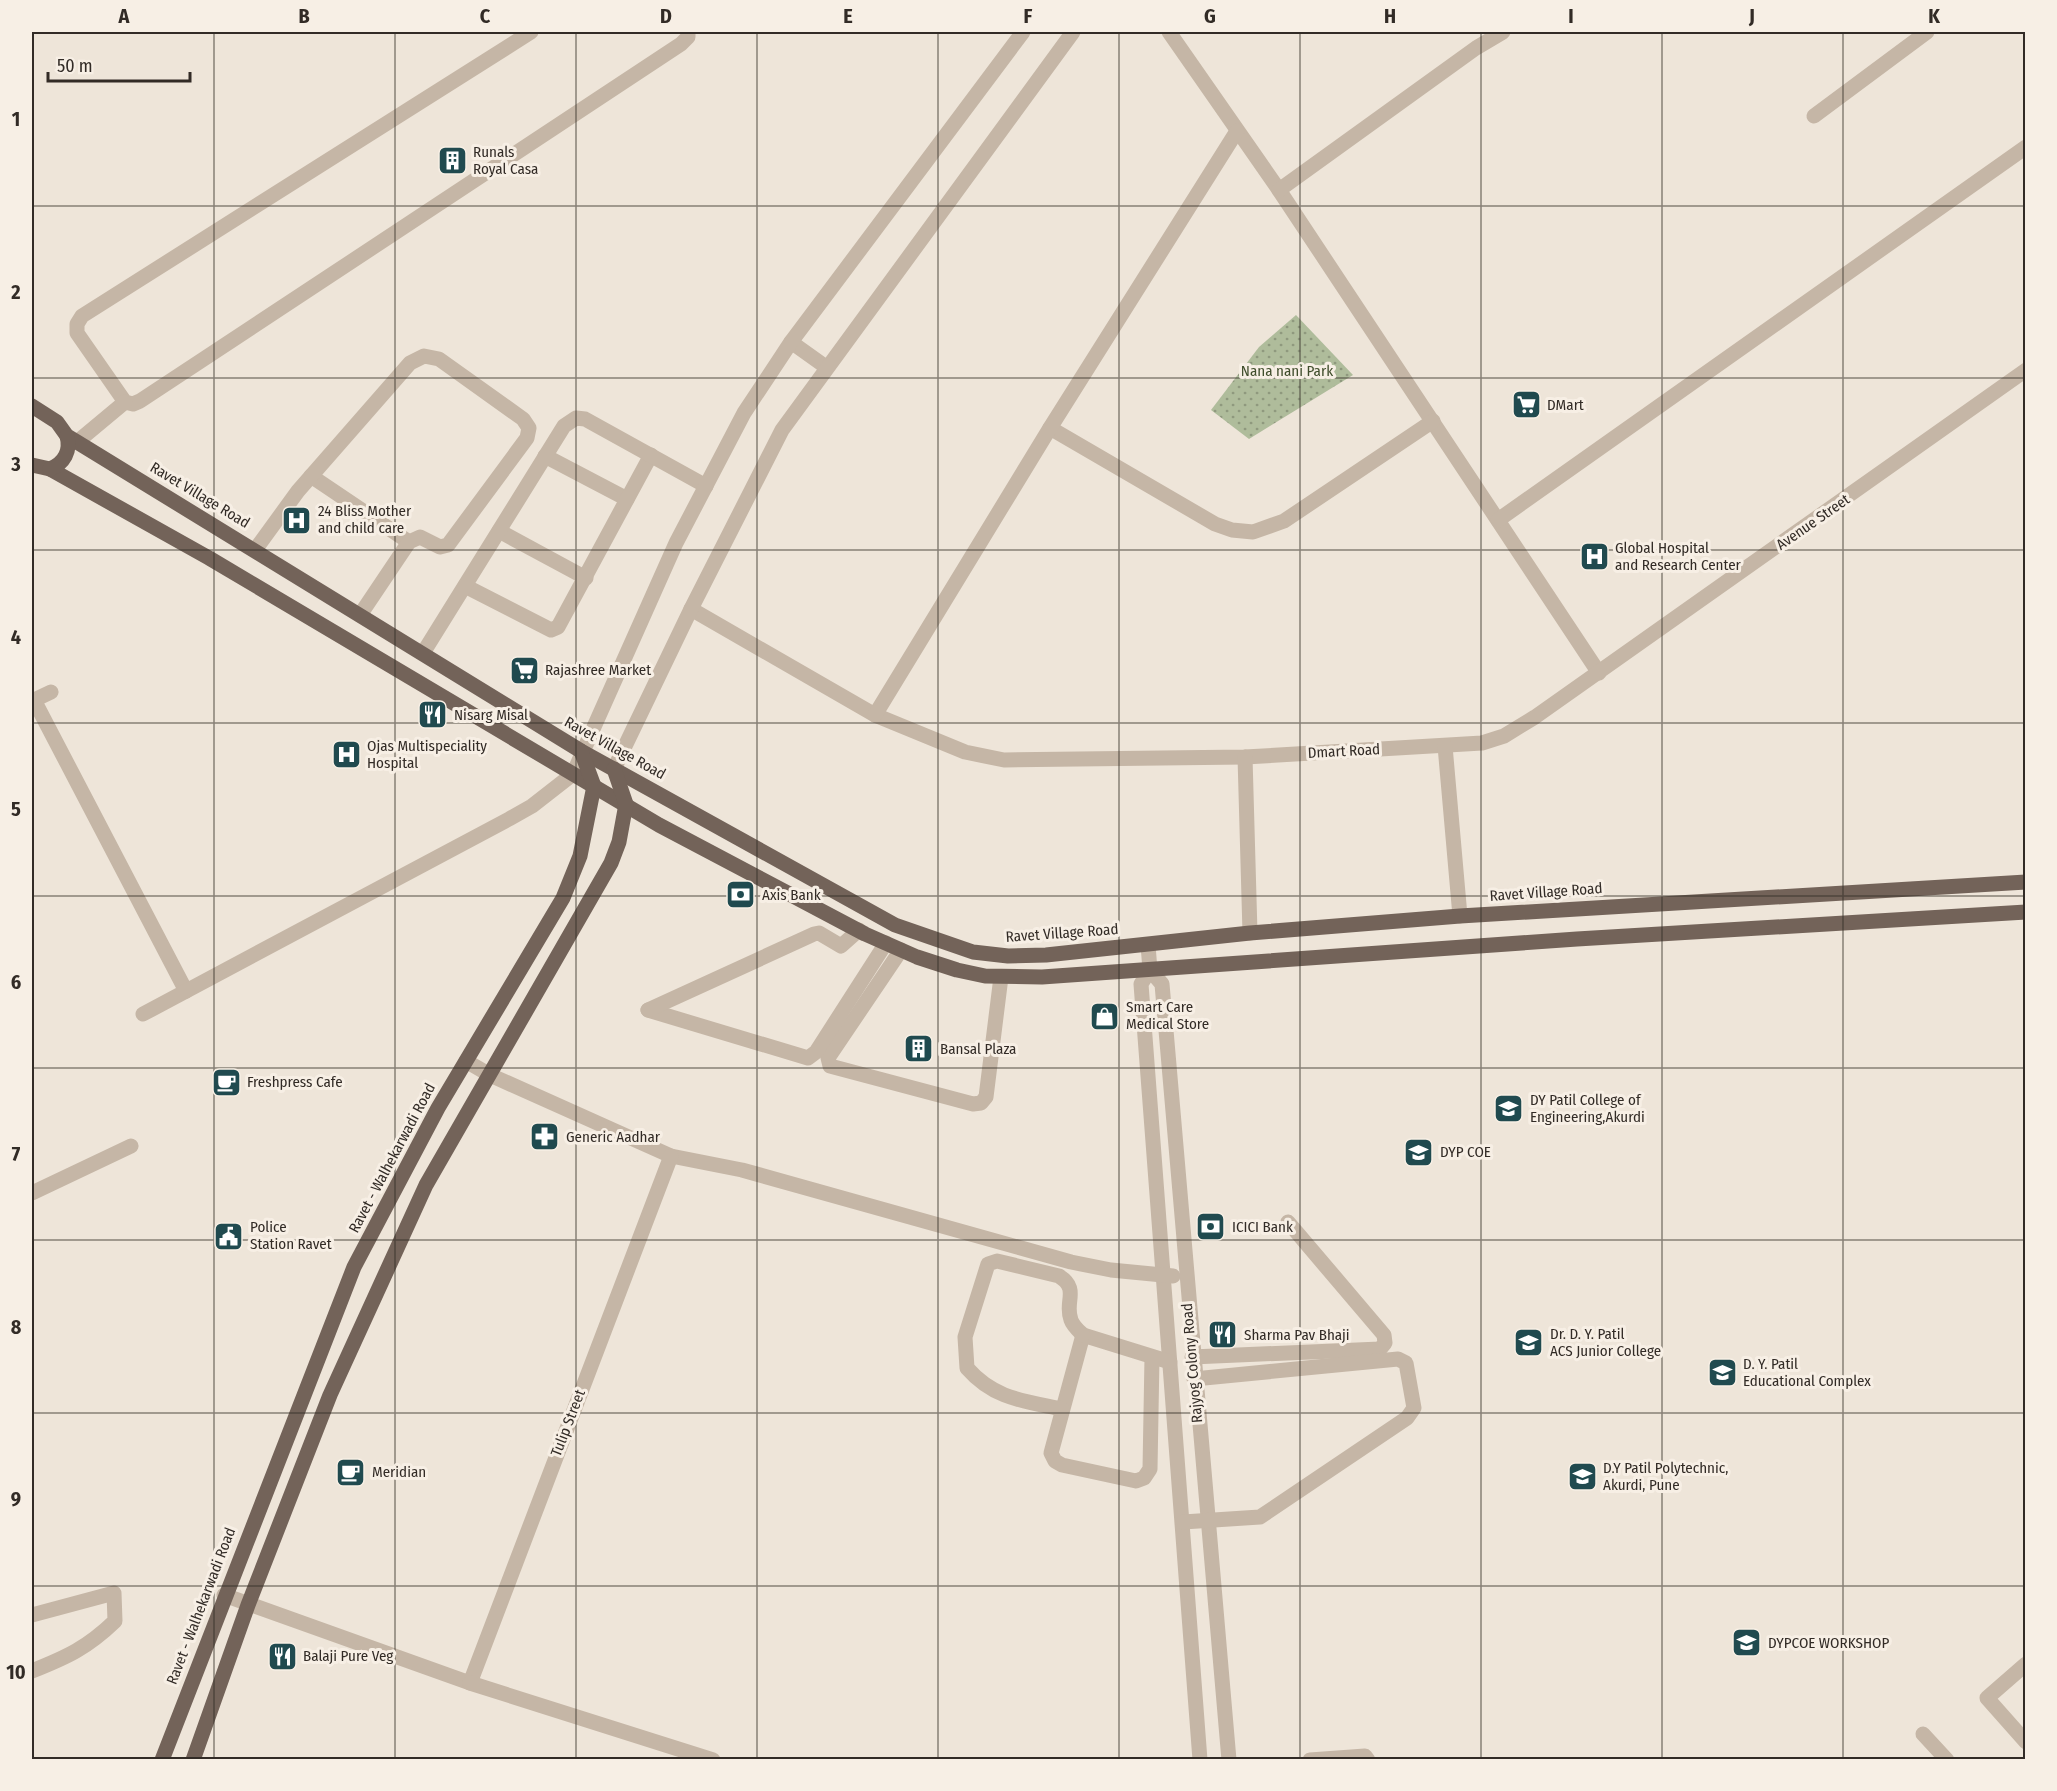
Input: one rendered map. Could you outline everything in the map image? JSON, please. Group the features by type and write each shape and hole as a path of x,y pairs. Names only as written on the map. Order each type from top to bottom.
{"main road":[{"name":"Ravet Village Road","path":"32,406 57,422 72,439 581,751 895,925 973,952 1008,956 1460,916 2025,882"},
{"path":"50,469 61,463 72,439"},
{"path":"32,465 50,469 210,558 658,825 858,930 957,970 1001,977 1042,977 1588,939 2025,912"},
{"path":"581,751 594,786"},
{"path":"193,1760 248,1605 330,1395 426,1185 611,863 619,842 626,804 614,769"},
{"name":"Ravet - Walhekarwadi Road","path":"162,1760 224,1595 354,1267 409,1161 563,898 580,856 594,786"}],"street":[{"path":"531,32 82,316 77,324 78,333 125,402 133,404 140,401 454,195 681,44 688,37 688,32"},
{"path":"143,1014 517,815 573,774 581,751 676,543 744,413 791,342 1023,32"},
{"path":"614,769 691,609 782,430 1073,32"},
{"path":"1169,32 1279,190 1599,673"},
{"path":"1279,190 1466,55 1503,32"},
{"path":"1814,116 1927,32"},
{"path":"875,715 1050,428 1237,131"},
{"path":"1498,520 2025,147"},
{"path":"791,342 826,367"},
{"path":"255,550 311,476 410,363 424,356 439,359 523,419 529,428 526,438 448,544 440,548 420,537 409,542 360,615"},
{"name":"Avenue Street","path":"1599,673 2025,370"},
{"path":"72,439 125,402"},
{"path":"423,653 564,426 576,418 585,419 706,486"},
{"path":"1050,428 1215,524 1232,530 1252,532 1284,521 1433,421"},
{"path":"465,586 550,630 564,620 651,455"},
{"path":"545,456 627,500"},
{"path":"311,476 409,542"},
{"path":"499,531 586,578"},
{"name":"Dmart Road","path":"691,609 875,715 965,752 1004,760 1245,757 1474,744 1504,736 1599,673"},
{"path":"51,692 33,701 186,991"},
{"path":"1445,746 1460,916"},
{"path":"1245,757 1250,933"},
{"path":"858,930 841,946 819,933 814,934 648,1010 808,1058 816,1052 894,946"},
{"name":"Rajyog Colony Road","path":"1148,945 1150,970 1162,984 1192,1357 1229,1760"},
{"path":"894,946 828,1058 830,1066 973,1104 981,1103 986,1097 1001,977"},
{"name":"Rajyog Colony Road","path":"1150,970 1140,984 1200,1760"},
{"path":"466,1061 490,1075 671,1156 742,1170 1071,1262 1163,1276 1185,1275"},
{"path":"32,1193 131,1146"},
{"name":"Tulip Street","path":"470,1683 671,1156"},
{"path":"1192,1357 1380,1349 1385,1343 1384,1335 1288,1221"},
{"path":"1062,1409 1006,1397 988,1389 967,1368 965,1337 988,1264 997,1261 1059,1276 1067,1281 1071,1289 1071,1321 1083,1335 1170,1362"},
{"path":"1083,1335 1051,1453 1055,1461 1062,1465 1136,1481 1144,1478 1150,1469 1152,1357"},
{"path":"1183,1522 1260,1517 1407,1418 1414,1408 1406,1363 1398,1359 1194,1379"},
{"path":"32,1615 114,1593 115,1621 95,1640 74,1654 32,1671"},
{"path":"224,1595 470,1683 712,1760"},
{"path":"2025,1664 1987,1698 2025,1742"},
{"path":"1923,1734 1947,1760"},
{"path":"1310,1760 1365,1756 1368,1760"}],"green space":[{"name":"Nana nani Park","path":"1296,315 1353,375 1249,439 1211,410 1259,347"}],"place":[{"name":"Runals Royal Casa","path":"452,161"},
{"name":"DMart","path":"1526,405"},
{"name":"24 Bliss Mother and child care","path":"297,520"},
{"name":"Global Hospital and Research Center","path":"1594,557"},
{"name":"Rajashree Market","path":"524,670"},
{"name":"Nisarg Misal","path":"433,715"},
{"name":"Ojas Multispeciality Hospital","path":"346,755"},
{"name":"Axis Bank","path":"741,895"},
{"name":"Smart Care Medical Store","path":"1105,1016"},
{"name":"Bansal Plaza","path":"919,1049"},
{"name":"Freshpress Cafe","path":"226,1082"},
{"name":"DY Patil College of Engineering,Akurdi","path":"1509,1109"},
{"name":"Generic Aadhar","path":"545,1137"},
{"name":"DYP COE","path":"1419,1152"},
{"name":"ICICI Bank","path":"1211,1227"},
{"name":"Police Station Ravet","path":"229,1236"},
{"name":"Sharma Pav Bhaji","path":"1223,1335"},
{"name":"Dr. D. Y. Patil ACS Junior College","path":"1529,1343"},
{"name":"D. Y. Patil Educational Complex","path":"1722,1373"},
{"name":"Meridian","path":"351,1472"},
{"name":"D.Y Patil Polytechnic, Akurdi, Pune","path":"1582,1477"},
{"name":"DYPCOE WORKSHOP","path":"1747,1643"},
{"name":"Balaji Pure Veg","path":"282,1656"}]}
